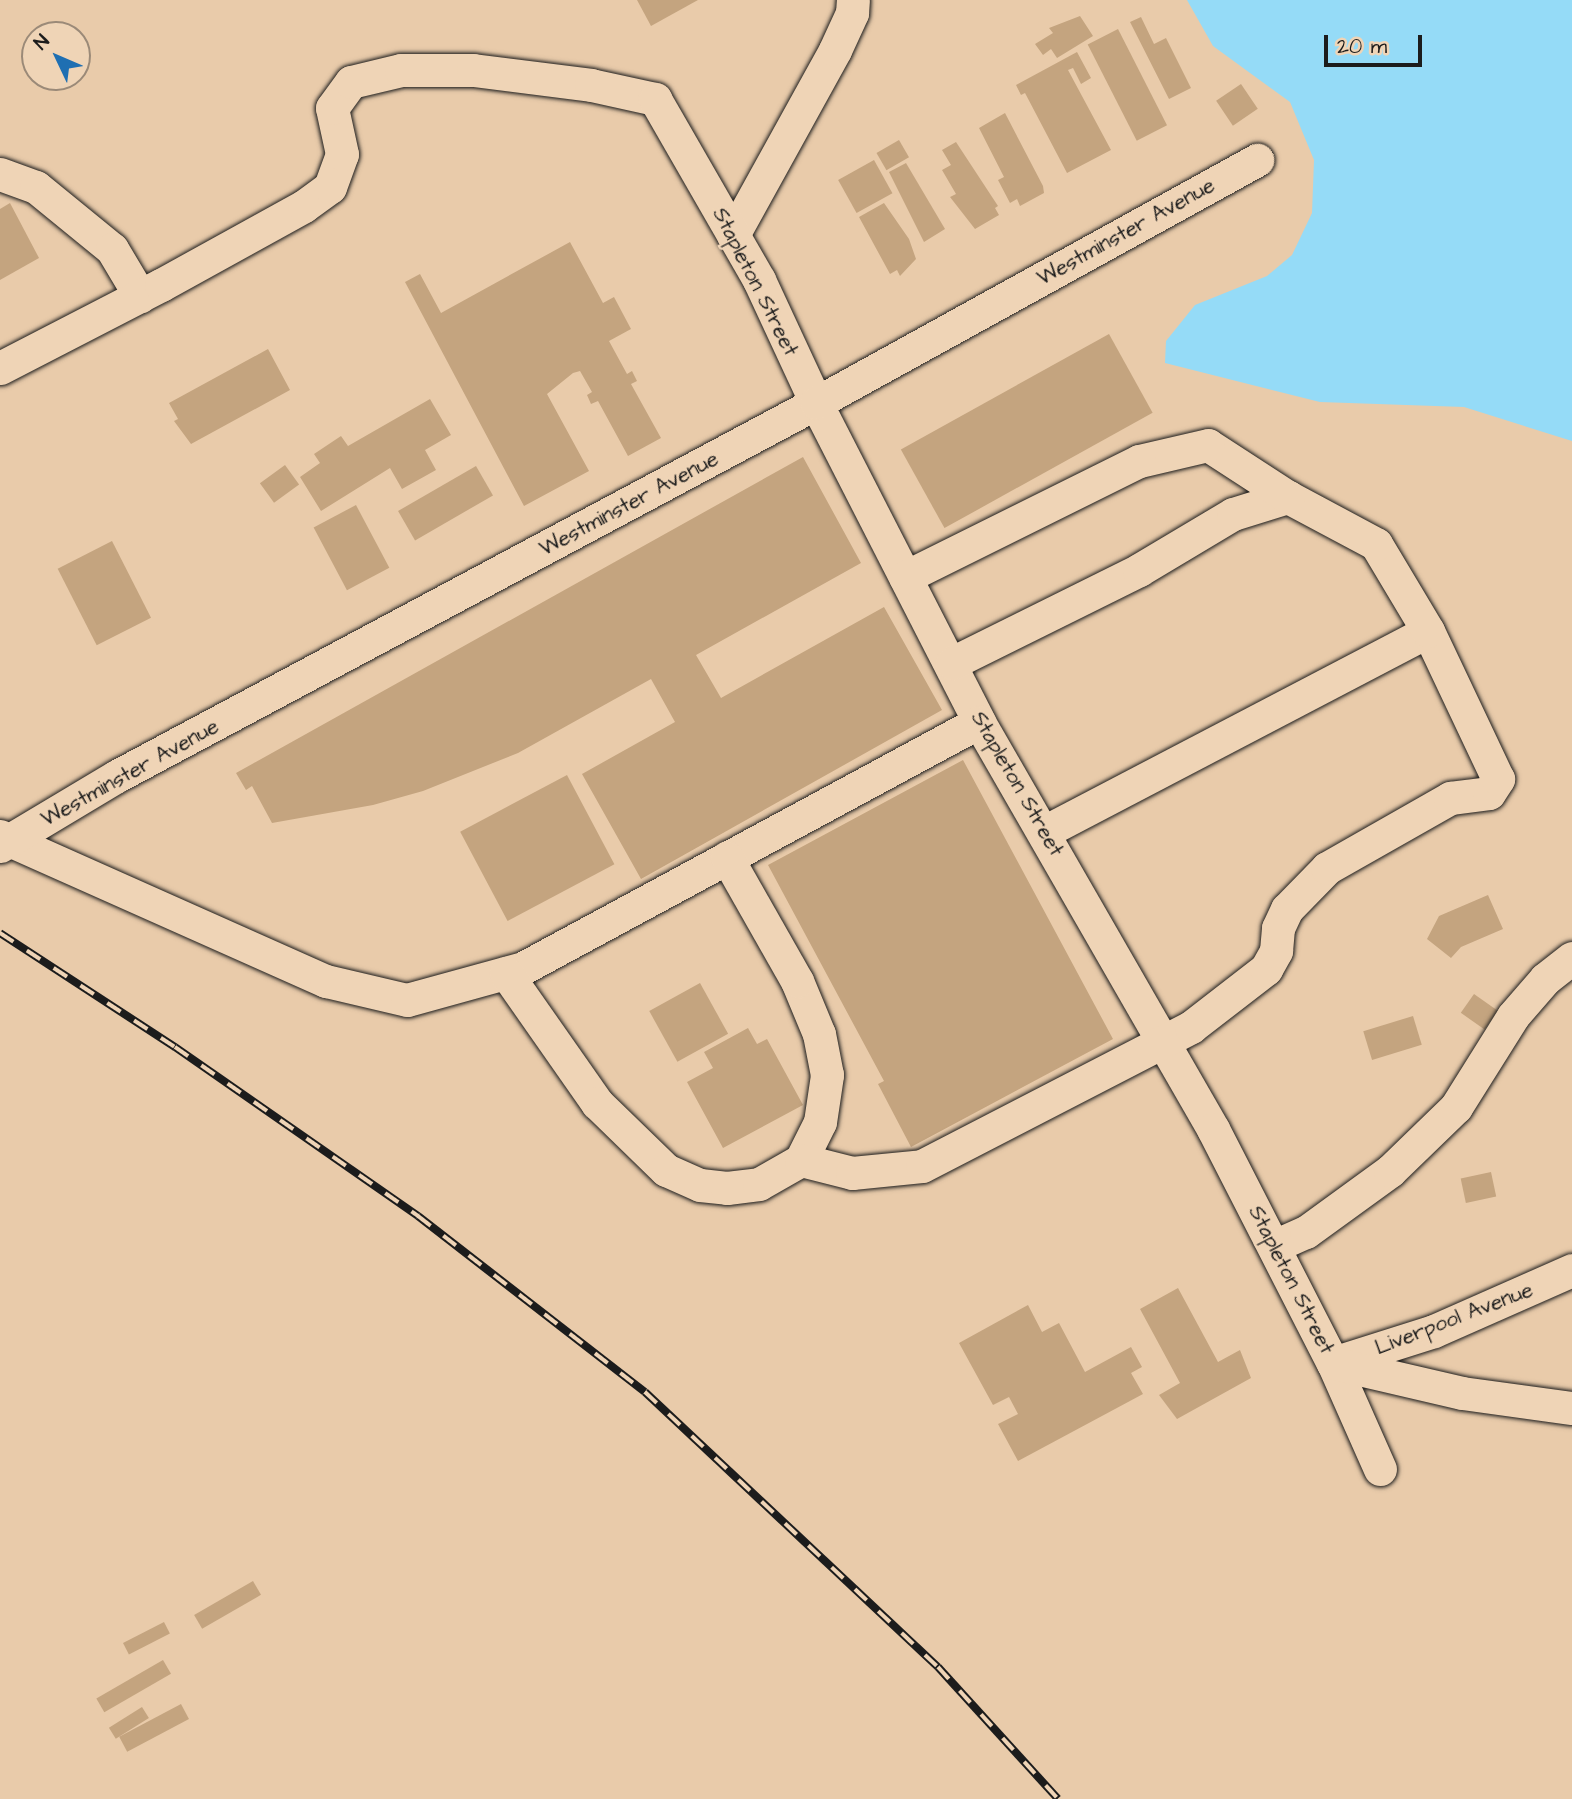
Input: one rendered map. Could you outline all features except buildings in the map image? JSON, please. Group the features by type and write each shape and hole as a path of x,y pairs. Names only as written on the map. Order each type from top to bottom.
{"street":[{"path":"733,235 835,50 852,13 853,0"},
{"name":"Stapleton Street","path":"140,296 304,206 330,187 342,154 332,108 351,82 401,70 473,70 590,85 654,99 733,235 905,577 952,663 979,722 1163,1040 1273,1246 1334,1363 1380,1469"},
{"name":"Westminster Avenue","path":"3,841 117,776 816,403 1257,160"},
{"path":"0,174 36,187 112,249 140,296 0,368"},
{"path":"801,1160 852,1173 922,1166 1192,1027 1266,969 1276,951 1278,928 1286,909 1327,868 1450,798 1489,793 1498,779 1428,631 1376,544 1288,497 1208,445 1139,461 905,577"},
{"path":"952,663 1139,570 1233,514 1288,497"},
{"path":"1044,832 1428,631"},
{"path":"3,841 326,981 407,1000 506,973 979,722"},
{"path":"506,973 597,1103 666,1170 700,1185 727,1188 759,1184 801,1160 820,1122 827,1075 819,1034 797,981 727,858"},
{"path":"1273,1246 1306,1232 1390,1171 1456,1107 1513,1016 1545,979 1572,958"},
{"name":"Liverpool Avenue","path":"1334,1363 1434,1331 1572,1270"},
{"path":"1334,1363 1462,1393 1572,1408"}],"water":[{"path":"1187,0 1572,0 1572,441 1464,407 1320,402 1165,363 1166,341 1195,305 1267,276 1292,255 1312,213 1314,160 1290,102 1213,46"}],"railway":[{"path":"0,933 175,1047 418,1216 645,1392 938,1667 1058,1799"}]}
